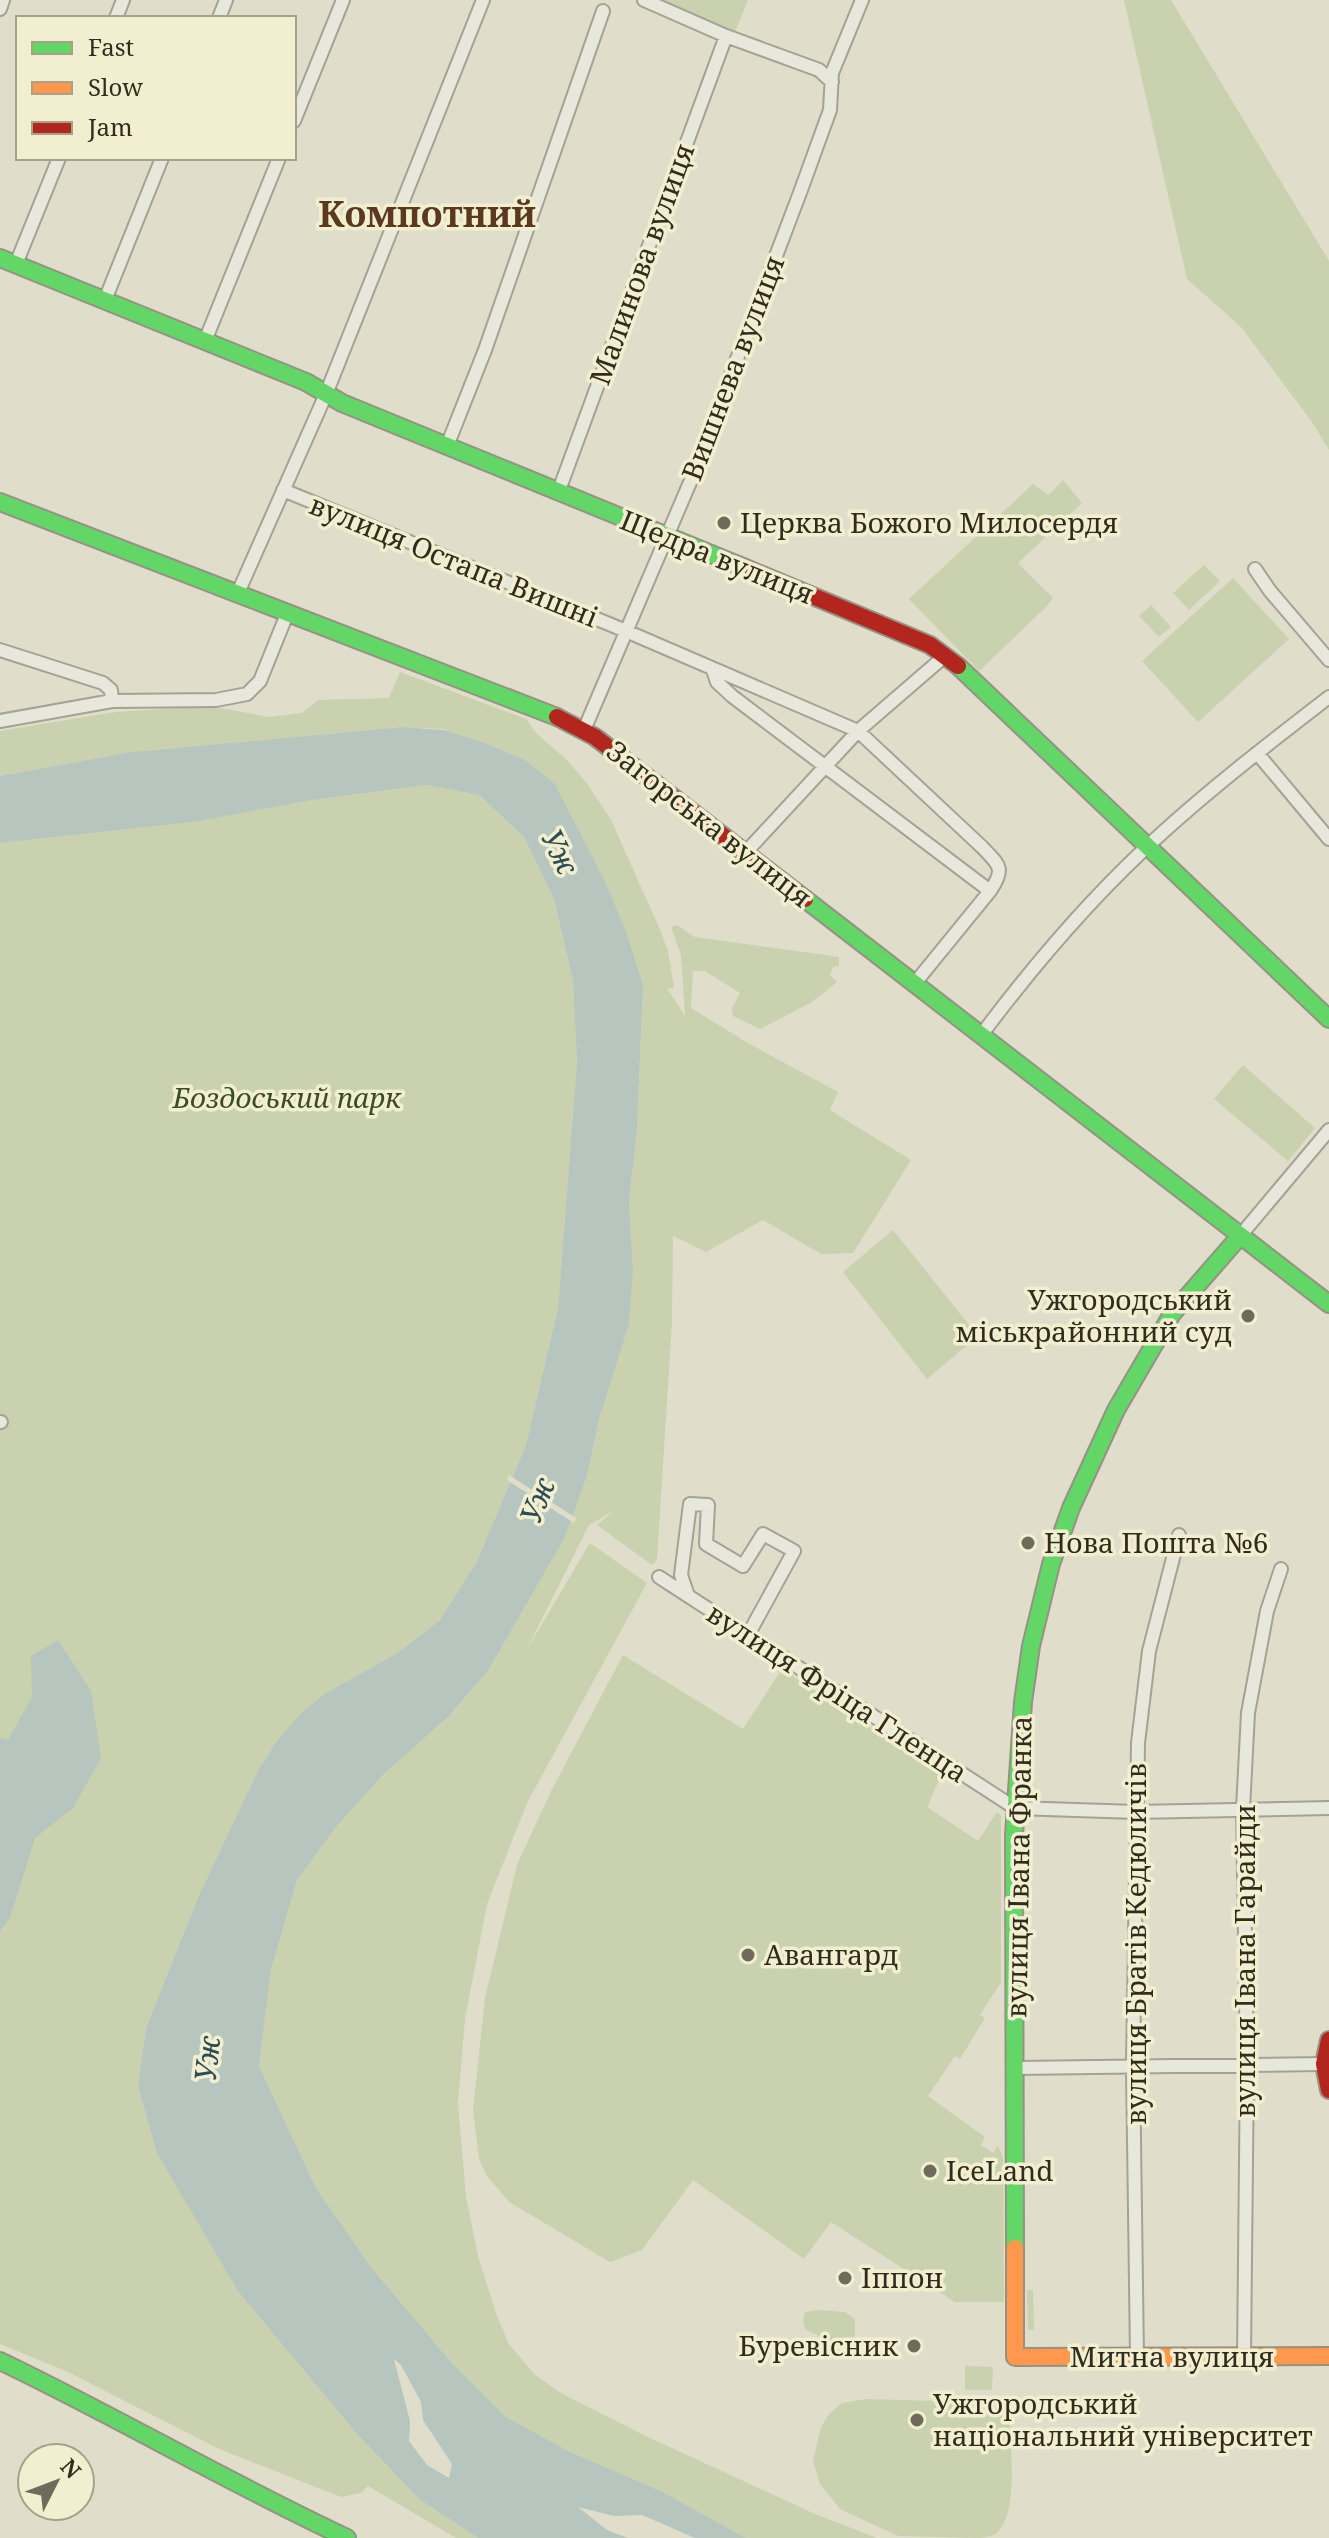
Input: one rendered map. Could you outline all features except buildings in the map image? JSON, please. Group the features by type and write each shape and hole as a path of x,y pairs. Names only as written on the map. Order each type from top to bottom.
{"street":[{"path":"0,9 3,0"},
{"path":"296,116 343,0"},
{"path":"237,595 326,394 483,0"},
{"path":"644,0 726,36 819,70 832,82"},
{"name":"Вишнева вулиця","path":"584,730 691,480 830,110 832,73 862,0"},
{"path":"447,446 485,350 603,11"},
{"name":"Малинова вулиця","path":"558,493 726,36"},
{"path":"16,264 58,160"},
{"path":"105,300 161,160"},
{"path":"205,341 278,160"},
{"name":"Щедра вулиця","path":"0,258 306,382 342,403 558,493 850,610 946,655 1329,1019"},
{"name":"вулиця Остапа Вишні","path":"283,490 626,631 858,731"},
{"name":"Загорська вулиця","path":"0,502 584,730 1329,1304"},
{"path":"1255,569 1329,660"},
{"path":"0,721 112,701 216,700 247,694 260,681 287,614"},
{"path":"0,650 103,683 111,690 112,701"},
{"path":"746,852 858,731 946,655"},
{"path":"713,670 717,682 732,696 990,891"},
{"path":"982,1034 1057,940 1146,848 1257,753 1329,697"},
{"path":"858,731 997,863 1000,870 999,878 990,891 915,983"},
{"path":"1257,753 1329,839"},
{"name":"вулиця Івана Франка","path":"1015,2357 1015,1808 1023,1702 1031,1646 1051,1564 1071,1508 1116,1410 1156,1338 1193,1288 1329,1130"},
{"path":"688,1596 681,1575 690,1504 708,1505 706,1544 743,1566 763,1534 794,1551 748,1635"},
{"name":"вулиця Братів Кедюличів","path":"1137,2357 1133,2066 1138,1743 1149,1651 1179,1535"},
{"name":"вулиця Івана Гарайди","path":"1244,2357 1247,2065 1243,1809 1248,1713 1267,1611 1281,1569"},
{"name":"вулиця Фріца Гленца","path":"659,1577 1015,1808"},
{"path":"1015,1808 1136,1812 1329,1808"},
{"path":"1329,2040 1324,2064 1329,2090"},
{"path":"1015,2068 1324,2064"},
{"name":"Митна вулиця","path":"1015,2357 1329,2356"},
{"path":"0,2361 347,2538"}],"green space":[{"path":"659,0 748,0 734,34"},
{"path":"1124,0 1171,0 1329,261 1329,450 1312,422 1241,327 1187,279"},
{"path":"1063,480 1082,503 1018,563 1053,598 979,671 909,599 1033,484 1049,495"},
{"path":"1204,565 1220,581 1189,610 1173,593"},
{"path":"1233,578 1289,639 1198,722 1142,661"},
{"path":"1151,605 1171,627 1159,637 1139,616"},
{"path":"400,672 526,719 588,785 611,820 658,925 668,951 674,988 667,988 685,1016 681,955 671,927 677,925 695,937 839,957 839,966 833,967 830,975 837,982 812,1002 760,1029 733,1016 732,1008 740,993 705,971 693,971 691,1008 838,1092 830,1110 911,1160 853,1253 821,1254 763,1220 706,1252 673,1236 672,1323 657,1560 652,1565 597,1525 615,1510 589,1525 527,1649 590,1543 647,1583 527,1803 487,1904 465,2019 458,2104 466,2197 478,2256 509,2344 535,2375 561,2393 648,2437 815,2514 877,2538 746,2538 659,2490 570,2452 506,2417 451,2362 371,2267 316,2188 259,2066 271,1970 297,1880 337,1826 384,1774 448,1717 488,1671 565,1537 587,1476 633,1269 629,1201 637,1129 643,985 605,881 555,784 443,729 402,727 131,752 0,776 0,731 115,712 209,706 269,717 302,713 318,700 389,698"},
{"name":"Боздоський парк","path":"426,785 479,795 524,837 554,899 573,981 577,1062 558,1308 526,1445 477,1561 440,1620 399,1652 326,1693 197,1900 146,2028 138,2086 359,2436 419,2499 478,2538 456,2538 368,2486 361,2493 341,2497 219,2449 68,2372 0,2344 0,843 192,822 313,800"},
{"path":"1243,1065 1315,1128 1288,1161 1214,1099"},
{"path":"893,1230 978,1336 927,1379 843,1272"},
{"name":"Авангард","path":"623,1655 743,1729 782,1669 942,1774 927,1807 978,1841 997,1812 1001,1816 1001,1982 980,2015 985,2018 960,2059 955,2056 928,2096 985,2137 981,2145 993,2153 998,2146 1003,2157 1004,2302 955,2302 831,2222 804,2259 693,2180 642,2250 610,2262 509,2202 487,2176 479,2159 473,2110 485,1998 517,1865 551,1791"},
{"path":"1027,2290 1033,2290 1034,2330 1028,2330"},
{"path":"805,2312 845,2312 855,2319 852,2344 839,2346 805,2329"},
{"path":"965,2366 993,2367 992,2390 965,2390"},
{"name":"Ужгородський національний університет","path":"867,2399 1008,2403 1011,2493 1003,2525 994,2535 981,2538 898,2536 840,2509 820,2484 813,2461 821,2427 829,2414 842,2403"}],"water":[{"name":"Уж","path":"402,727 443,730 482,742 525,760 555,784 605,881 626,932 643,985 637,1129 629,1201 633,1269 629,1324 600,1416 587,1476 565,1537 488,1671 448,1717 384,1774 337,1826 297,1880 271,1970 259,2066 316,2188 371,2267 451,2362 506,2417 570,2452 659,2490 746,2538 695,2538 642,2515 614,2516 578,2507 607,2530 628,2538 478,2538 419,2499 359,2436 238,2291 157,2153 138,2086 146,2028 197,1900 258,1771 277,1741 301,1713 326,1693 399,1652 440,1620 477,1561 526,1445 558,1308 577,1062 573,981 554,899 524,837 479,795 426,785 313,800 193,822 0,843 0,776 131,752","holes":["394,2359 401,2365 421,2402 423,2420 452,2464 449,2478 427,2465 409,2441 410,2421"]},
{"path":"58,1640 91,1691 101,1758 73,1808 35,1838 10,1918 0,1931 0,1738 8,1740 32,1697 31,1656"}],"pier":[{"path":"509,1475 576,1518 574,1523 507,1480"}],"traffic: fast":[{"path":"0,258 306,382 342,403 743,567"},
{"path":"0,502 557,717"},
{"path":"958,666 1329,1019"},
{"path":"805,899 1329,1304"},
{"path":"1015,2248 1014,1835 1023,1702 1031,1646 1051,1564 1071,1508 1116,1410 1172,1314 1240,1236"},
{"path":"0,2361 347,2538"}],"traffic: slow":[{"path":"1015,2248 1015,2357 1329,2356"}],"traffic: jam":[{"path":"743,567 930,645 958,666"},
{"path":"557,717 595,737 805,899"},
{"path":"1329,2040 1324,2064 1329,2090"}],"place":[{"name":"Церква Божого Милосердя","path":"724,523"},
{"name":"Ужгородський міськрайонний суд","path":"1248,1316"},
{"name":"Нова Пошта №6","path":"1028,1543"},
{"name":"Авангард","path":"748,1955"},
{"name":"IceLand","path":"930,2171"},
{"name":"Іппон","path":"845,2278"},
{"name":"Буревісник","path":"914,2346"},
{"name":"Ужгородський національний університет","path":"917,2420"}],"district":[{"name":"Компотний","path":"427,214"}]}
